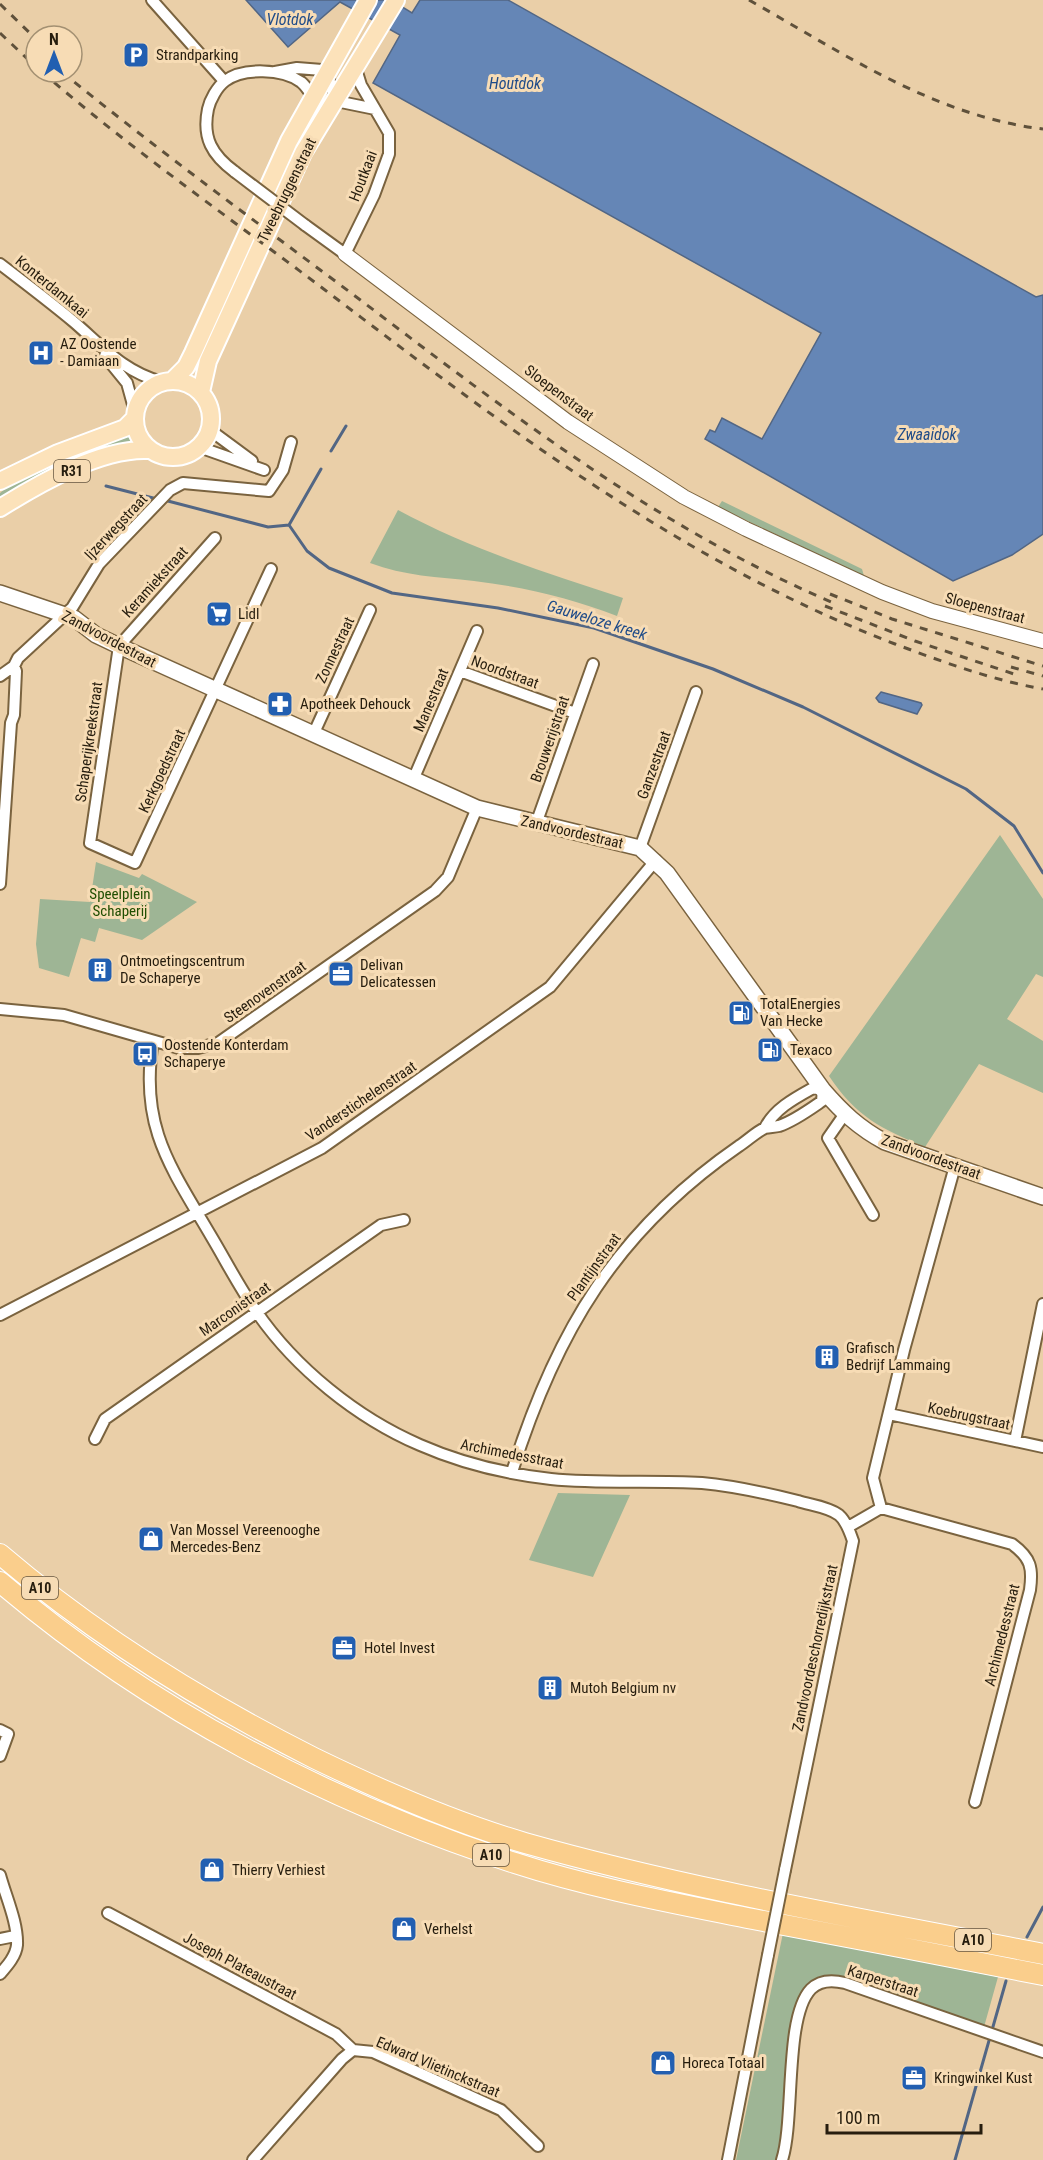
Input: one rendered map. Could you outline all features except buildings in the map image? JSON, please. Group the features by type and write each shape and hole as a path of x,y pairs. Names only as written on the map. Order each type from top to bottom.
{"highway":[{"name":"A10","path":"0,1554 81,1620 150,1667 256,1728 365,1783 438,1813 523,1842 655,1876 1043,1954"},
{"name":"A10","path":"0,1582 84,1648 148,1691 246,1748 353,1802 431,1833 517,1864 653,1899 1043,1975"}],"main road":[{"name":"Tweebruggenstraat","path":"201,392 208,361 282,195 303,153 396,0"},
{"name":"Tweebruggenstraat","path":"167,381 186,367 268,185 313,96 364,7"},
{"path":"167,381 184,381 201,392 208,404 211,416 210,430 199,447"},
{"name":"R31","path":"0,481 58,453 125,428 145,392 167,381"},
{"path":"134,415 135,429 148,450"},
{"name":"R31","path":"0,508 117,451 148,450 173,457 199,447"},
{"name":"Zandvoordestraat","path":"0,593 66,614 119,646 477,808 640,848 656,860 844,1115 861,1129 885,1142 1043,1197"}],"street":[{"path":"152,0 224,81 241,75 275,72 282,69 322,70 334,91 336,101 375,109"},
{"name":"Houtkaai","path":"345,254 374,195 389,154 389,133 361,85 356,69"},
{"path":"275,72 303,83 313,96"},
{"name":"Sloepenstraat","path":"224,81 210,100 205,125 212,150 219,159 568,422 684,497 882,592 932,611 1043,641"},
{"name":"Konterdamkaai","path":"0,264 125,367 141,376 167,381"},
{"name":"Konterdamkaai","path":"85,333 127,382 134,415"},
{"path":"199,447 264,470 210,430"},
{"name":"Ijzerwegstraat","path":"0,676 14,666 18,658 66,614 99,564 170,490 183,483 269,491 283,470 291,442"},
{"name":"Keramiekstraat","path":"119,646 215,538"},
{"name":"Kerkgoedstraat","path":"135,863 271,569"},
{"name":"Zonnestraat","path":"313,735 370,610"},
{"name":"Manestraat","path":"413,780 477,631"},
{"name":"Schaperijkreekstraat","path":"119,646 90,843 135,863"},
{"name":"Brouwerijstraat","path":"536,824 593,664"},
{"path":"0,884 11,723 14,715 16,672 14,666"},
{"name":"Noordstraat","path":"460,671 575,713"},
{"name":"Ganzestraat","path":"640,848 696,692"},
{"name":"Steenovenstraat","path":"0,1009 64,1015 179,1048 198,1048 218,1043 426,898 448,877 477,808"},
{"name":"Vanderstichelenstraat","path":"0,1315 322,1148 550,987 656,860"},
{"name":"Archimedesstraat","path":"153,1041 149,1102 153,1124 168,1159 256,1312 298,1363 356,1409 418,1445 468,1463 554,1479 726,1486 824,1508 839,1515 848,1527"},
{"name":"Plantijnstraat","path":"512,1472 527,1425 557,1351 610,1265 675,1194 765,1128 779,1126 822,1101 823,1089 813,1088 796,1098 770,1117 765,1128"},
{"path":"844,1115 828,1138 873,1215"},
{"path":"848,1527 881,1508 873,1478 956,1166"},
{"name":"Marconistraat","path":"95,1439 105,1419 381,1226 404,1220"},
{"path":"1015,1441 1043,1304"},
{"name":"Koebrugstraat","path":"889,1414 1043,1447"},
{"name":"Archimedesstraat","path":"881,1508 1012,1544 1025,1553 1033,1568 1030,1590 975,1802"},
{"name":"Zandvoordeschorredijkstraat","path":"728,2160 853,1541 848,1527"},
{"path":"0,1730 8,1734 0,1756"},
{"path":"0,1875 17,1947 11,1961 0,1974"},
{"name":"Joseph Plateaustraat","path":"108,1913 336,2034 353,2050"},
{"path":"0,1939 15,1936"},
{"name":"Karperstraat","path":"782,2160 787,2136 795,2040 801,2006 815,1985 830,1981 845,1983 1043,2052"},
{"name":"Edward Vlietinckstraat","path":"253,2160 342,2059 353,2050 373,2052 501,2110 538,2146"}],"green space":[{"path":"128,431 133,443 117,445 83,456 0,499 0,493 17,479"},
{"path":"722,501 862,569 864,576 718,507"},
{"path":"398,510 481,548 623,598 617,616 529,590 493,583 408,573 370,563"},
{"path":"1000,835 1043,899 1043,977 1036,974 1007,1019 1043,1041 1043,1093 979,1064 925,1147 883,1127 860,1112 849,1102 829,1076"},
{"name":"Speelplein Schaperij","path":"96,862 139,878 142,874 197,902 142,940 99,928 95,942 81,938 69,977 39,968 36,944 40,899 90,902"},
{"path":"558,1493 630,1495 593,1577 529,1560"},
{"path":"783,1933 998,1977 984,2027 843,1978 831,1977 815,1982 802,1995 777,2160 736,2160"}],"water":[{"path":"246,0 391,0 412,13 420,0 508,0 1036,297 1043,295 1043,534 1012,555 953,581 705,439 710,430 715,432 722,418 762,439 821,333 373,83 400,35 340,2 288,47"},
{"path":"881,692 922,705 917,714 879,702 876,698"}],"waterway":[{"path":"331,451 346,426"},
{"path":"289,525 321,469"},
{"name":"Gauweloze kreek","path":"106,486 157,499"},
{"name":"Gauweloze kreek","path":"164,500 268,527 289,525 307,551 329,568 392,593 498,608 594,628 713,669 803,707 966,789 1014,826 1043,873"},
{"name":"Gauweloze kreek","path":"1027,1937 1043,1907"},
{"name":"Gauweloze kreek","path":"955,2160 1006,1981"}],"railway":[{"path":"749,0 890,80 964,111 1003,122 1043,129"},
{"path":"0,4 24,27"},
{"path":"0,33 24,56"},
{"path":"56,84 146,156 460,391 598,488 669,532 742,574 817,611 895,644 986,676 1043,689"},
{"path":"77,84 475,387 590,468 710,542 772,575 836,604"},
{"path":"830,594 892,619 1043,666"},
{"path":"825,606 915,641 1020,676"},
{"path":"1011,667 1043,676"}],"place":[{"name":"Strandparking","path":"136,55"},
{"name":"AZ Oostende - Damiaan","path":"41,353"},
{"name":"Lidl","path":"219,614"},
{"name":"Apotheek Dehouck","path":"280,704"},
{"name":"Ontmoetingscentrum De Schaperye","path":"100,970"},
{"name":"Delivan Delicatessen","path":"341,974"},
{"name":"TotalEnergies Van Hecke","path":"741,1013"},
{"name":"Texaco","path":"770,1050"},
{"name":"Oostende Konterdam Schaperye","path":"145,1054"},
{"name":"Grafisch Bedrijf Lammaing","path":"827,1357"},
{"name":"Van Mossel Vereenooghe Mercedes-Benz","path":"151,1539"},
{"name":"Hotel Invest","path":"344,1648"},
{"name":"Mutoh Belgium nv","path":"550,1688"},
{"name":"Thierry Verhiest","path":"212,1870"},
{"name":"Verhelst","path":"404,1929"},
{"name":"Horeca Totaal","path":"663,2063"},
{"name":"Kringwinkel Kust","path":"914,2078"}],"water label":[{"name":"Vlotdok","path":"290,19"},
{"name":"Houtdok","path":"515,83"},
{"name":"Zwaaidok","path":"927,434"}]}
